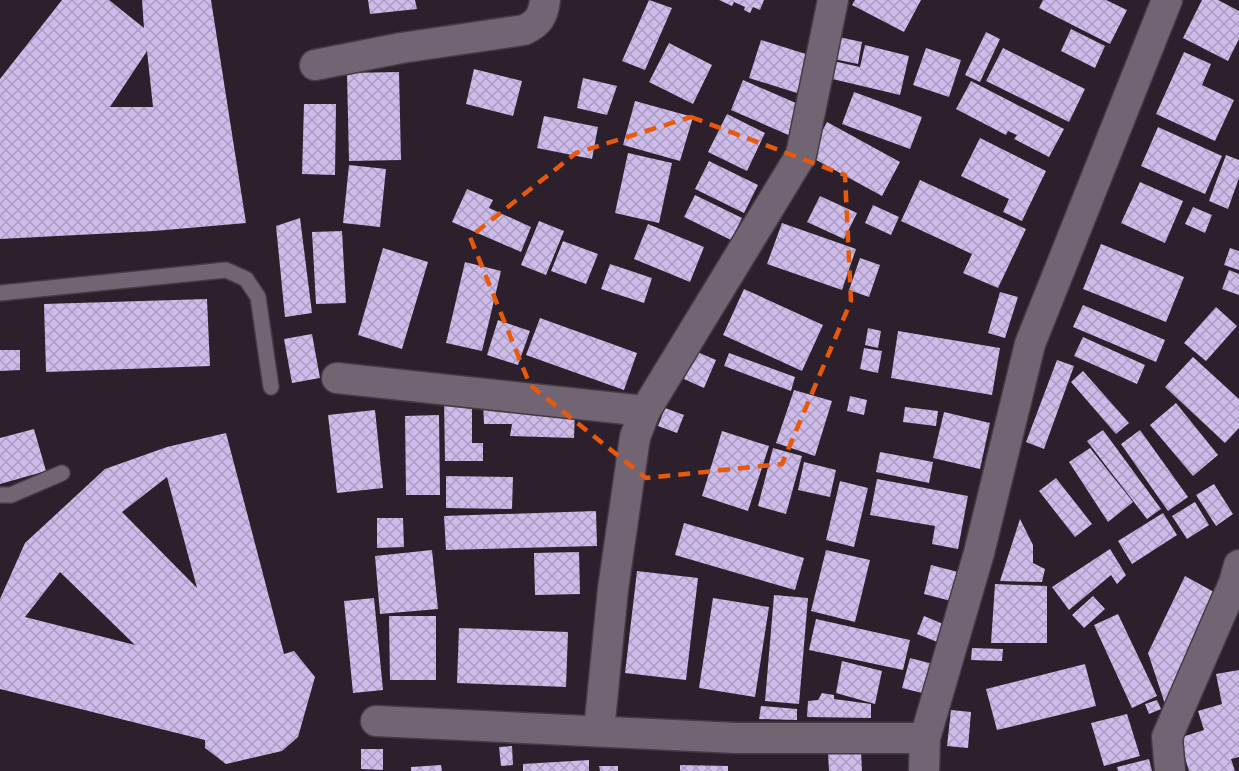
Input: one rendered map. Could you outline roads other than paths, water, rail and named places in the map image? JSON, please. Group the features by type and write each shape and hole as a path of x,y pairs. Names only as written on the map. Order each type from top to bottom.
{"street":[{"path":"315,65 401,48 524,30 536,24 543,15 545,0"},
{"path":"599,731 614,577 635,438 645,411 801,155 833,0"},
{"path":"924,771 925,738 979,553 1030,345 1167,0"},
{"path":"337,378 645,411"},
{"path":"1170,771 1167,737 1234,583 1239,566"},
{"path":"376,721 736,738 925,738"}],"lane":[{"path":"0,293 226,270 246,279 258,297 271,387"},
{"path":"0,495 10,495 62,473"}]}
